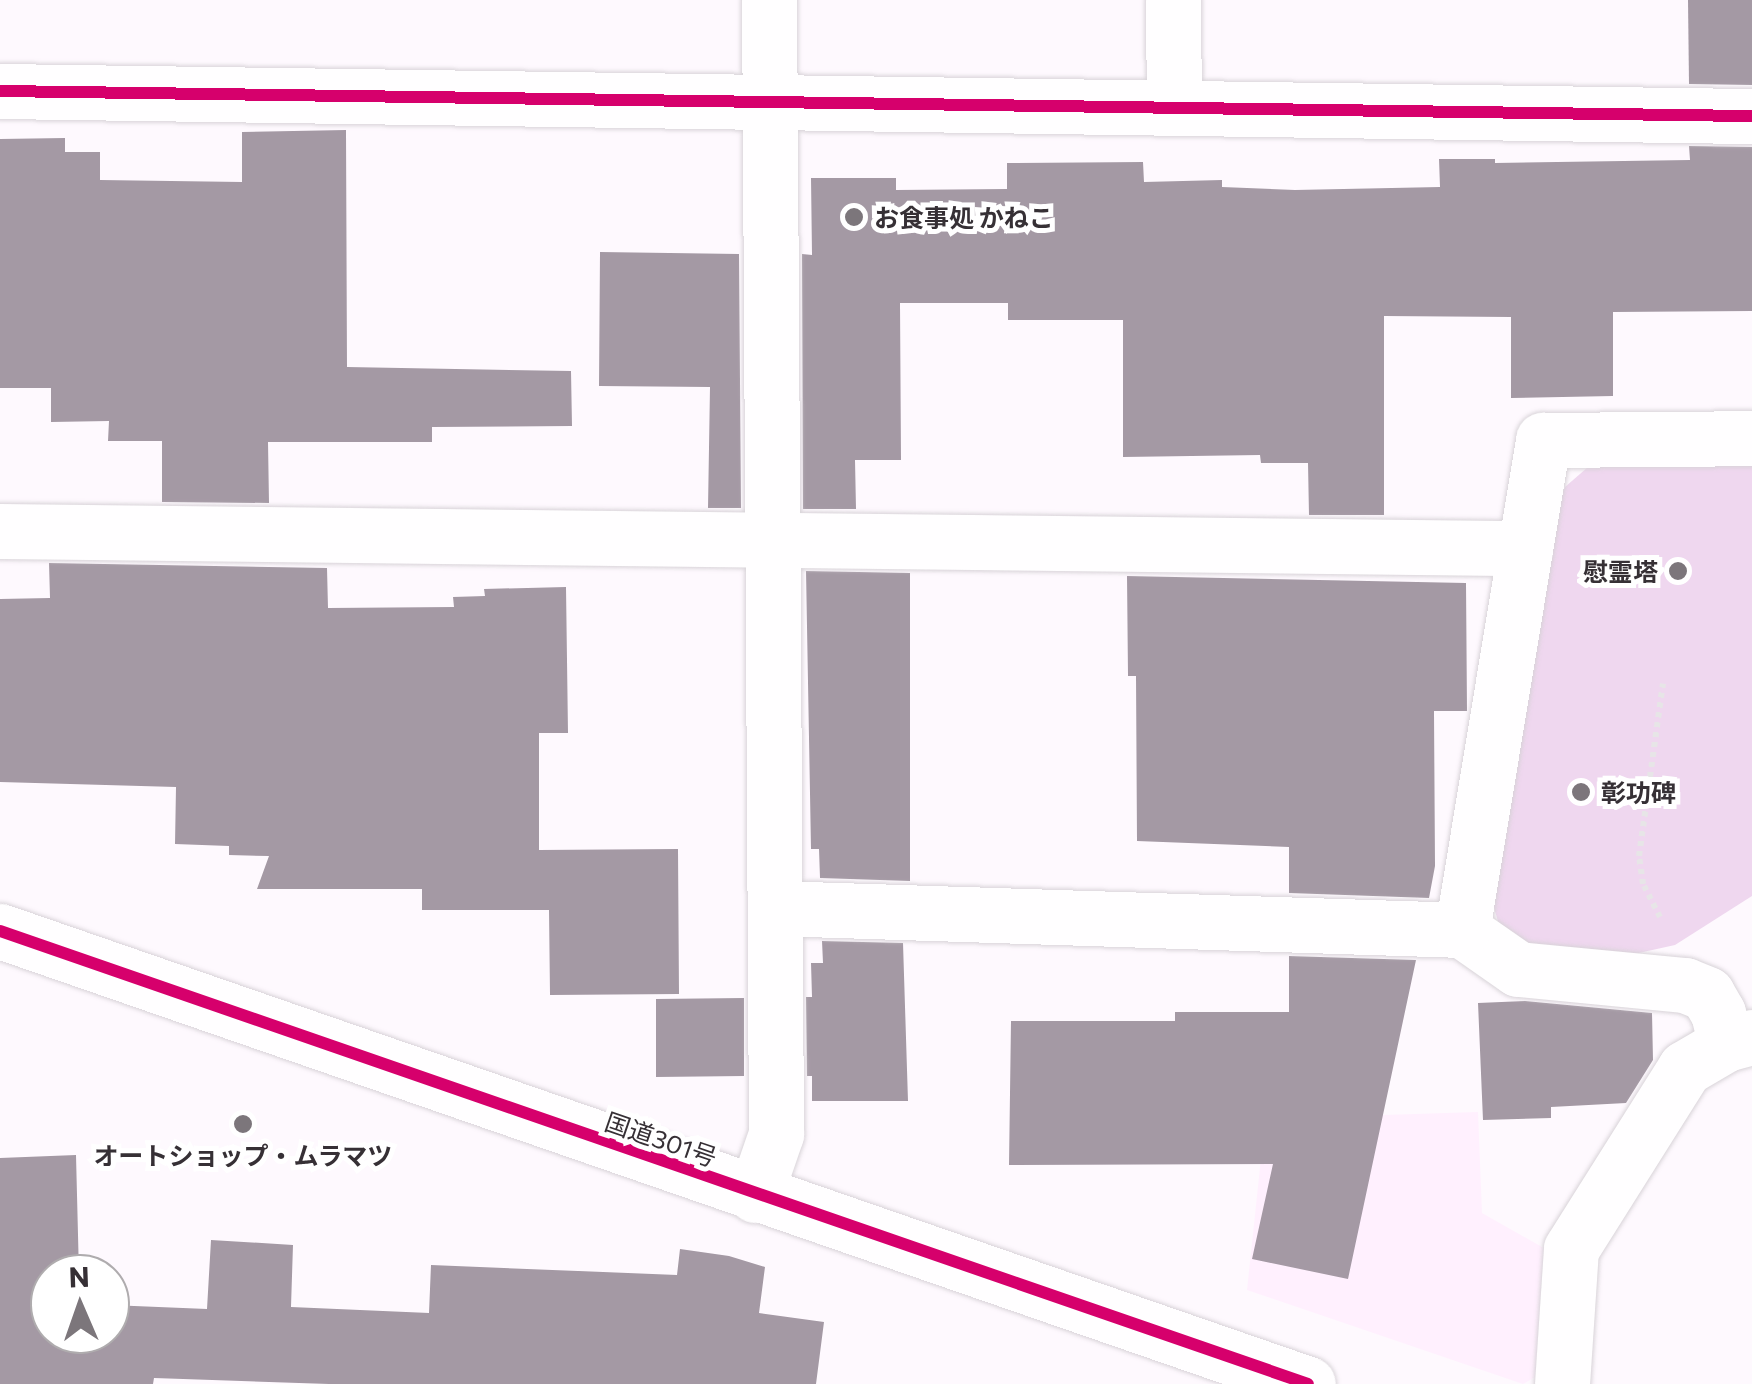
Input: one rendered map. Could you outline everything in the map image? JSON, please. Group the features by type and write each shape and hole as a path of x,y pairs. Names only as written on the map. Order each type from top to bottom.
{"main road":[{"path":"755,1195 776,1134 769,0"},
{"path":"1173,0 1174,108"},
{"path":"0,91 1752,116"},
{"path":"1462,930 1544,440 1752,438"},
{"path":"0,532 1504,548 1525,552"},
{"path":"775,908 1462,930 1518,969 1685,985 1707,994 1739,1041 1685,1068 1670,1086 1571,1249 1562,1384"},
{"name":"国道301号","path":"0,931 1308,1384"}],"path":[{"path":"1663,684 1640,856 1643,884 1654,908 1687,958 1685,985"}],"shaded area":[{"path":"1752,459 1752,896 1675,945 1616,958 1526,949 1500,928 1491,898 1553,514 1565,487 1588,467"},
{"path":"1478,1112 1482,1213 1549,1251 1542,1373 1523,1384 1247,1290 1264,1130 1383,1115"}],"building":[{"path":"1688,0 1752,0 1752,85 1689,84"},
{"path":"346,130 347,367 571,371 572,426 432,427 432,442 268,442 269,503 162,502 162,441 108,441 109,421 51,422 51,388 0,388 0,139 65,138 65,152 100,152 100,180 242,182 242,132"},
{"path":"1689,146 1752,147 1752,311 1613,312 1613,396 1511,398 1511,317 1384,316 1384,515 1309,515 1308,463 1261,463 1260,455 1123,457 1123,320 1008,320 1008,303 900,303 901,460 855,460 856,509 803,509 802,254 812,255 811,178 896,178 896,190 1007,189 1007,163 1143,162 1144,182 1222,180 1222,187 1295,190 1440,187 1439,159 1495,159 1495,163 1690,160"},
{"path":"600,252 739,254 741,508 708,508 710,387 599,386"},
{"path":"49,563 327,568 328,608 454,607 453,597 485,596 484,589 566,587 568,733 539,733 539,850 678,849 679,994 550,995 549,910 422,910 422,889 257,889 269,856 229,855 229,846 175,844 176,787 0,782 0,599 50,598"},
{"path":"806,571 910,573 910,881 820,878 819,849 811,849"},
{"path":"1127,576 1466,583 1467,711 1434,711 1435,866 1429,898 1289,893 1289,847 1137,841 1136,676 1128,676"},
{"path":"822,941 903,943 908,1101 812,1101 812,1076 807,1076 806,997 812,997 811,963 823,963"},
{"path":"1289,956 1416,960 1348,1279 1252,1259 1273,1164 1009,1165 1011,1021 1175,1021 1175,1012 1289,1012"},
{"path":"744,998 744,1076 656,1077 656,999"},
{"path":"1525,1001 1652,1013 1653,1060 1626,1103 1551,1107 1551,1118 1483,1120 1478,1003"},
{"path":"76,1155 78,1254 30,1254 30,1354 130,1354 130,1306 207,1309 211,1240 293,1245 291,1307 429,1313 431,1265 677,1275 680,1249 729,1256 765,1267 759,1313 824,1322 816,1384 329,1384 154,1378 153,1384 0,1384 0,1158"}],"cycle path":[{"path":"0,91 1752,116"},
{"path":"0,931 1308,1384"}],"place":[{"name":"お食事処 かねこ","path":"854,217"},
{"name":"慰霊塔","path":"1678,571"},
{"name":"彰功碑","path":"1581,792"},
{"name":"オートショップ・ムラマツ","path":"243,1124"}]}
